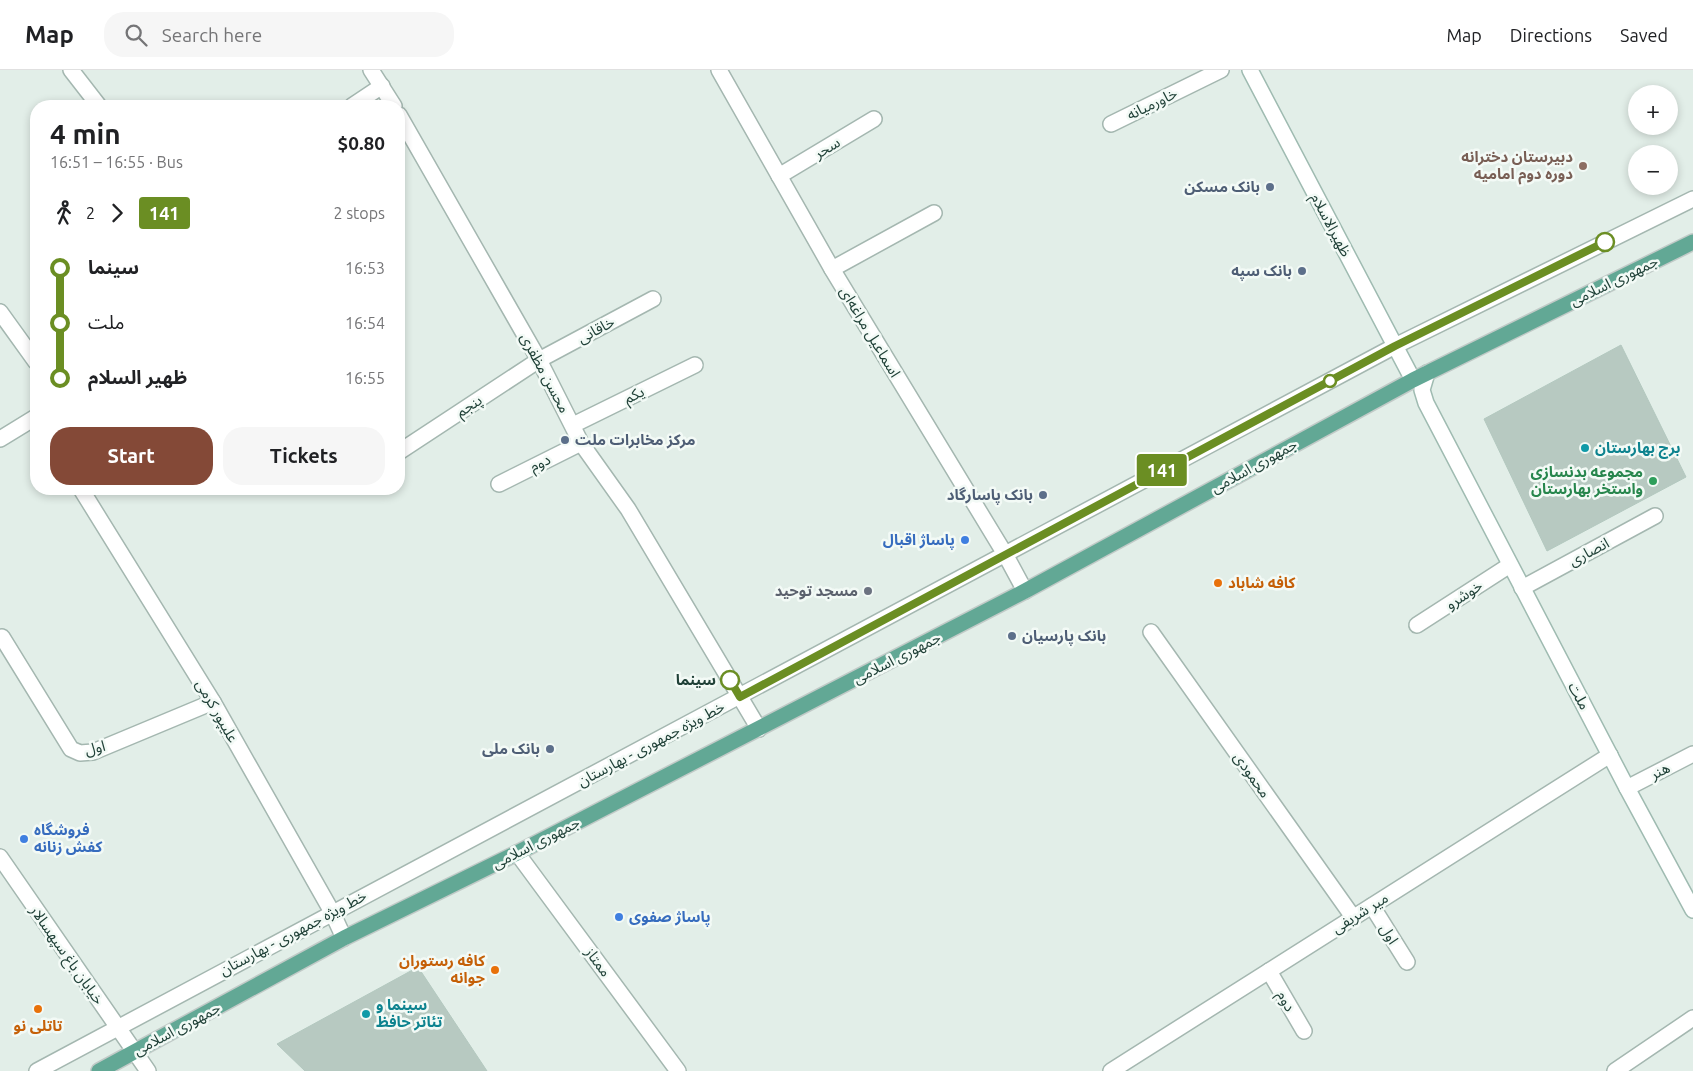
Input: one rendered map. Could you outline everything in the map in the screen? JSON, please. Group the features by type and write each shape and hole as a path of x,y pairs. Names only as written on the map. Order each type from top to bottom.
{"main road":[{"name":"جمهوری اسلامی","path":"99,1071 344,938 517,853 1025,591 1413,380 1693,242"}],"street":[{"path":"71,70 94,100"},
{"path":"371,70 390,100"},
{"name":"خاورمیانه","path":"1111,124 1221,70"},
{"name":"ظهیرالاسلام","path":"1250,70 1413,380"},
{"name":"اسماعیل مراغه‌ای","path":"721,71 832,269 1025,591"},
{"path":"361,100 382,86"},
{"name":"سحر","path":"780,176 874,119"},
{"name":"محسن مظفری","path":"405,126 539,360 582,443 628,509 759,729"},
{"name":"خط ویژه جمهوری - بهارستان","path":"37,1071 1395,346 1693,199"},
{"path":"832,269 934,213"},
{"name":"خاقانی","path":"539,360 653,299"},
{"path":"0,312 30,354"},
{"name":"پنجم","path":"405,448 539,360"},
{"name":"یکم","path":"573,425 695,365"},
{"name":"ملت","path":"1427,373 1422,390 1426,403 1627,788 1693,910"},
{"path":"0,439 30,421"},
{"name":"دوم","path":"499,484 582,443"},
{"name":"علیپور کرمی","path":"85,495 213,702 332,912 344,938"},
{"name":"انصاری","path":"1522,588 1655,516"},
{"name":"خوشرو","path":"1417,625 1510,565"},
{"name":"محمودی","path":"1151,632 1353,917"},
{"name":"اول","path":"2,637 70,749 80,753 92,752 213,702"},
{"name":"هنر","path":"1627,788 1693,754"},
{"name":"میر شریفی","path":"1111,1071 1610,755"},
{"name":"ممتاز","path":"517,853 678,1071"},
{"name":"خیابان باغ سپهسالار","path":"0,857 148,1071"},
{"name":"اول","path":"1372,906 1407,962"},
{"name":"دوم","path":"1269,971 1304,1031"},
{"path":"1615,1071 1693,1018"}],"building":[{"name":"برج بهارستان","path":"1621,345 1686,477 1547,551 1484,419"},
{"path":"418,967 487,1071 305,1071 277,1044"}],"bus line":[{"name":"141","path":"730,680 740,697 1395,346 1605,242"}],"place":[{"name":"دبیرستان دخترانه دوره دوم امامیه","path":"1583,166"},
{"name":"بانک مسکن","path":"1270,187"},
{"name":"بانک سپه","path":"1302,271"},
{"name":"مرکز مخابرات ملت","path":"565,440"},
{"name":"برج بهارستان","path":"1585,448"},
{"name":"مجموعه بدنسازی واستخر بهارستان","path":"1653,481"},
{"name":"بانک پاسارگاد","path":"1043,495"},
{"name":"پاساژ اقبال","path":"965,540"},
{"name":"کافه شاباد","path":"1218,583"},
{"name":"مسجد توحید","path":"868,591"},
{"name":"بانک پارسیان","path":"1012,636"},
{"name":"سینما","path":"730,680"},
{"name":"بانک ملی","path":"550,749"},
{"name":"فروشگاه کفش زنانه","path":"24,839"},
{"name":"پاساژ صفوی","path":"619,917"},
{"name":"کافه رستوران جوانه","path":"495,970"},
{"name":"تاتلی نو","path":"38,1009"},
{"name":"سینما و تئاتر حافظ","path":"366,1014"}]}
